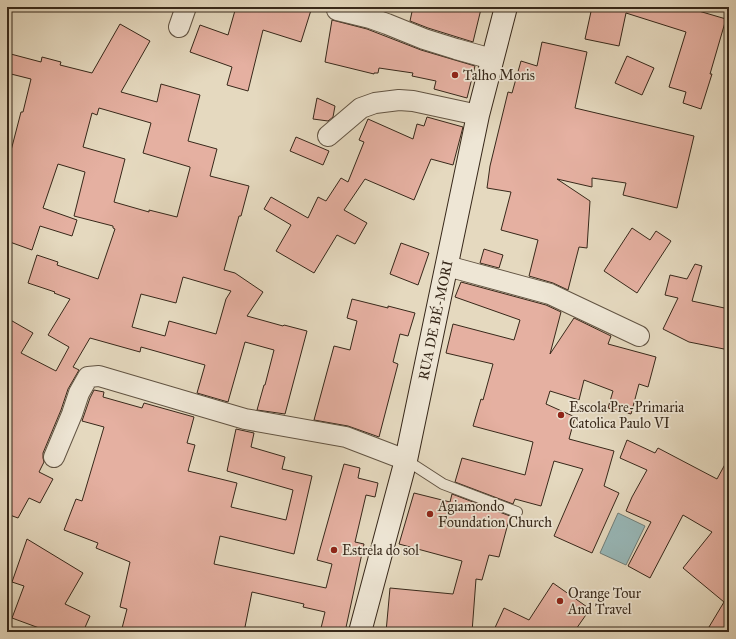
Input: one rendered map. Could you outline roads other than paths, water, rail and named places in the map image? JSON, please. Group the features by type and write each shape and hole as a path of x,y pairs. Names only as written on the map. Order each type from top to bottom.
{"street":[{"path":"179,27 186,7"},
{"name":"RUA DE BÉ-MORI","path":"360,632 406,460 478,115 506,7"},
{"path":"337,10 370,18 424,39 492,59"},
{"path":"328,136 361,108 376,103 399,100 413,101 478,115"},
{"path":"447,266 550,294 639,336"},
{"path":"54,458 79,393 85,382 88,377 99,376 245,419 346,436 406,460"}],"lane":[{"path":"406,460 443,484 517,512"}],"water":[{"path":"618,513 645,526 626,565 600,553"}],"place":[{"name":"Talho Moris","path":"455,75"},
{"name":"Escola Pre-Primaria Catolica Paulo VI","path":"561,415"},
{"name":"Agiamondo Foundation Church","path":"430,514"},
{"name":"Estrela do sol","path":"334,550"},
{"name":"Orange Tour And Travel","path":"560,601"}]}
